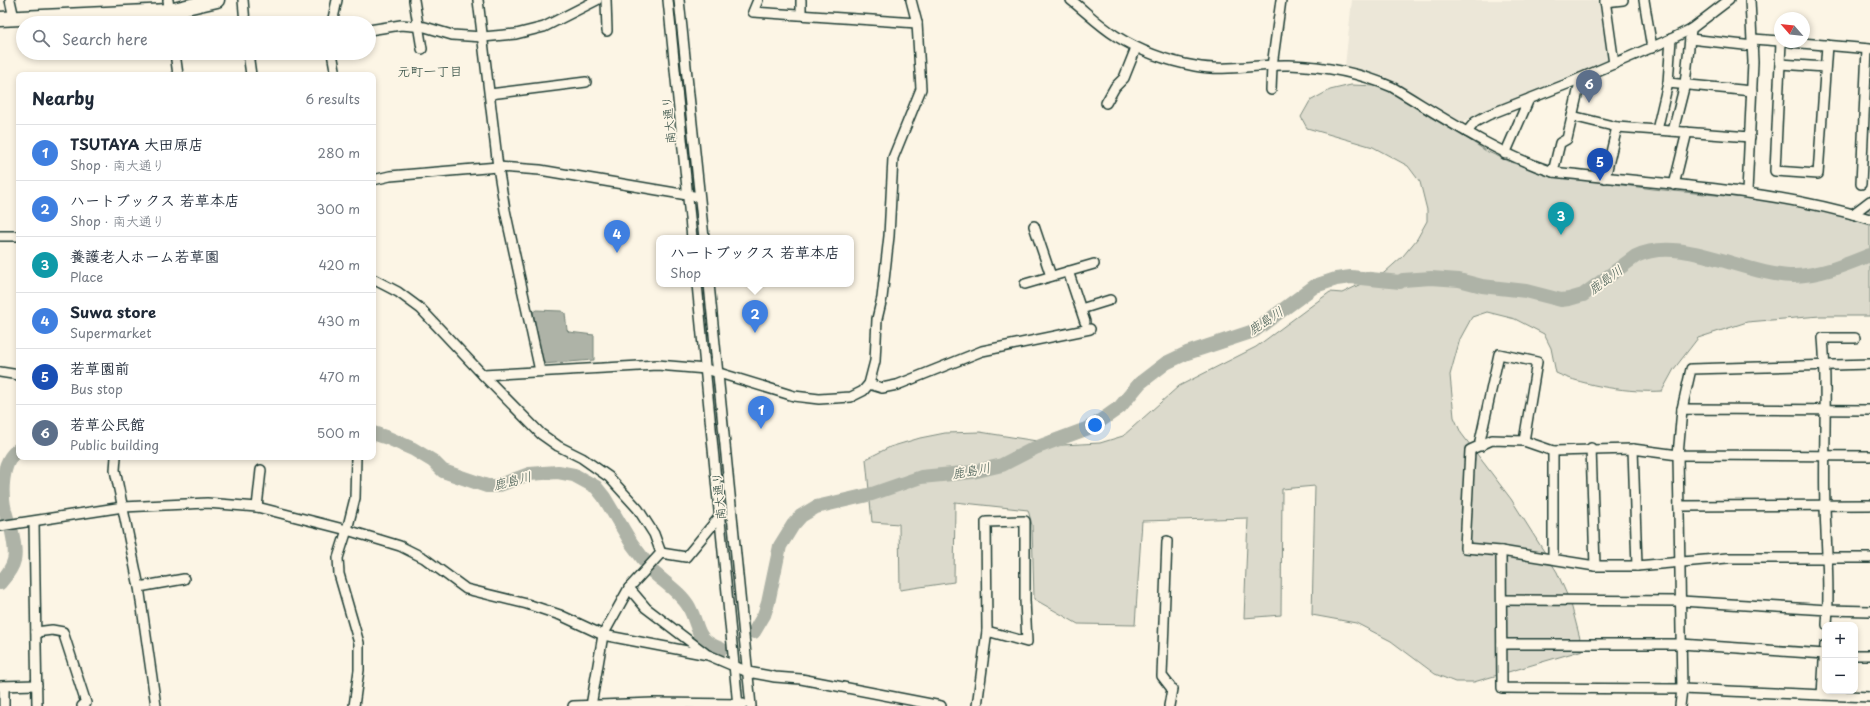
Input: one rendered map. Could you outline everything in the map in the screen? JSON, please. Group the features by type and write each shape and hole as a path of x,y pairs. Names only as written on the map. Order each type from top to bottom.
{"highway":[{"path":"58,16 169,11 217,0"},
{"path":"0,19 14,18"}],"street":[{"path":"10,0 14,18"},
{"path":"243,0 244,16"},
{"path":"333,16 336,0"},
{"path":"414,0 422,49"},
{"path":"478,0 498,167 505,210 540,371"},
{"path":"376,29 401,25 418,26 452,35 483,38 516,34 544,27 597,0"},
{"path":"606,0 607,31"},
{"name":"南大通り","path":"668,0 692,235"},
{"name":"南大通り","path":"680,0 704,235"},
{"path":"758,0 753,12 917,23"},
{"path":"800,14 801,0"},
{"path":"483,375 657,365 706,369 794,396 819,399 851,396 863,391 869,384 874,361 877,319 882,298 889,236 893,158 921,88 917,23 911,0"},
{"path":"1071,0 1115,35 1136,48 1196,67 1213,68 1290,65 1346,72 1363,76 1392,87 1505,154 1525,163 1553,172 1746,192 1802,201 1870,219"},
{"path":"1271,90 1272,66 1281,0"},
{"path":"1614,64 1605,1 1623,0"},
{"path":"1644,0 1652,48"},
{"path":"1467,132 1475,122 1488,115 1652,48 1691,29 1729,0"},
{"path":"1746,192 1752,91 1753,42 1750,0"},
{"path":"1673,131 1685,84 1691,29"},
{"path":"1657,130 1668,83 1671,39"},
{"path":"1690,39 1774,42"},
{"path":"1810,44 1869,49 1866,148 1862,184"},
{"path":"1781,48 1774,171 1818,174 1827,45"},
{"path":"1106,103 1115,88 1124,78 1136,48"},
{"path":"176,60 178,72"},
{"path":"249,60 251,72"},
{"path":"333,60 335,72"},
{"path":"1780,64 1825,67"},
{"path":"1553,172 1560,143 1567,139 1581,78"},
{"path":"490,94 586,82"},
{"path":"1668,83 1752,91"},
{"path":"1505,154 1528,99"},
{"path":"1572,116 1617,127 1750,137"},
{"path":"1605,178 1617,127"},
{"path":"1674,185 1687,132"},
{"path":"376,179 390,176 498,167 540,170 699,197"},
{"path":"1853,214 1870,201"},
{"path":"1034,226 1051,276"},
{"path":"0,236 16,236"},
{"path":"1025,284 1094,264"},
{"path":"869,384 882,388 897,385 982,351 1087,325 1068,271"},
{"path":"376,281 398,292 421,309 541,434 558,446 582,458 609,477 638,509 654,534 661,553"},
{"name":"南大通り","path":"697,287 738,705"},
{"name":"南大通り","path":"709,287 752,705"},
{"path":"1081,309 1110,300"},
{"path":"1827,622 1828,558 1825,505 1826,410 1823,338 1855,338"},
{"path":"1481,446 1480,442 1499,354 1537,362 1524,441"},
{"path":"1680,706 1682,689 1678,456 1682,409 1691,369 1870,364"},
{"path":"0,372 16,375"},
{"path":"1682,409 1870,410"},
{"path":"1870,456 1678,456 1633,448 1554,450 1524,441 1492,440 1470,450 1465,548 1501,551 1595,566 1637,566 1727,558 1870,558"},
{"path":"1591,448 1595,566"},
{"path":"1633,448 1637,566"},
{"path":"1553,559 1554,450"},
{"path":"116,460 115,470 139,587 156,706"},
{"path":"354,706 359,670 359,643 339,574 338,558 348,530 355,498 356,460"},
{"path":"257,507 261,470"},
{"path":"0,526 34,522 123,507 207,504 257,507 348,530 400,546 424,558 466,589 547,611 603,635 708,655"},
{"path":"1679,506 1870,505"},
{"path":"661,553 686,557 720,516"},
{"path":"977,706 987,631 986,522 1025,520 1025,600 1027,642 987,631"},
{"path":"34,522 37,706"},
{"path":"1167,541 1162,676 1172,689 1169,706"},
{"path":"1501,551 1502,688 1682,689 1870,697"},
{"path":"591,705 603,635 629,588 661,553"},
{"path":"139,587 184,579"},
{"path":"629,588 646,608 708,655 734,667 748,672 775,677 801,679 941,706"},
{"path":"1502,600 1681,602 1870,611"},
{"path":"36,632 52,630 63,632 86,703 82,706"},
{"path":"1502,644 1681,644 1822,651"},
{"path":"1858,655 1870,655"},
{"path":"1822,695 1825,658"},
{"path":"4,706 2,686 37,685"},
{"path":"573,706 642,704 752,705"}],"shaded area":[{"path":"1352,0 1599,0 1608,60 1475,115 1461,123 1388,80 1345,66"},
{"path":"1351,85 1378,86 1396,91 1486,151 1513,163 1569,178 1653,189 1870,210 1870,316 1820,316 1747,322 1698,338 1674,369 1662,391 1637,391 1608,388 1567,378 1556,373 1551,348 1544,334 1515,319 1487,312 1472,317 1460,339 1450,375 1454,417 1461,433 1511,499 1557,572 1571,604 1583,650 1474,682 1455,682 1435,674 1391,641 1356,623 1312,615 1315,486 1282,489 1281,615 1244,618 1248,518 1142,521 1135,625 1078,624 1034,599 1032,525 1028,510 955,502 954,582 900,590 899,524 872,522 866,459 890,447 920,438 945,433 980,432 1062,445 1100,443 1123,436 1179,386 1256,347 1330,292 1342,293 1384,273 1403,256 1417,239 1427,221 1427,210 1420,182 1408,166 1373,147 1307,128 1301,117 1310,101 1330,90"},
{"path":"536,310 561,311 565,313 567,330 569,332 594,335 594,360 543,364 533,312"}],"waterway":[{"name":"鹿島川","path":"754,632 764,615 768,603 780,546 793,525 801,516 816,507 872,494 921,477 973,472 1002,465 1035,448 1086,429 1096,424 1120,407 1140,383 1166,363 1187,353 1254,331 1315,286 1336,279 1351,277 1400,282 1403,280 1431,278 1459,280 1482,286 1526,291 1561,300 1583,295 1636,256 1654,251 1673,250 1693,253 1755,270 1794,276 1824,272 1870,255"},
{"name":"鹿島川","path":"376,434 413,449 433,461 443,471 487,486 497,486 529,474 558,472 574,475 596,487 604,497 632,544 644,560"},
{"name":"鹿島川","path":"7,518 3,500 3,480 8,462 16,452"},
{"name":"鹿島川","path":"0,583 13,565 15,547 12,532"},
{"name":"鹿島川","path":"653,572 686,602 702,637 712,645 721,649"}],"place":[{"name":"若草公民館","path":"1589,103"},
{"name":"若草園前","path":"1600,181"},
{"name":"養護老人ホーム若草園","path":"1561,235"},
{"name":"Suwa store","path":"617,253"},
{"name":"ハートブックス 若草本店","path":"755,333"},
{"name":"TSUTAYA 大田原店","path":"761,429"}],"district":[{"name":"元町一丁目","path":"430,70"}]}
